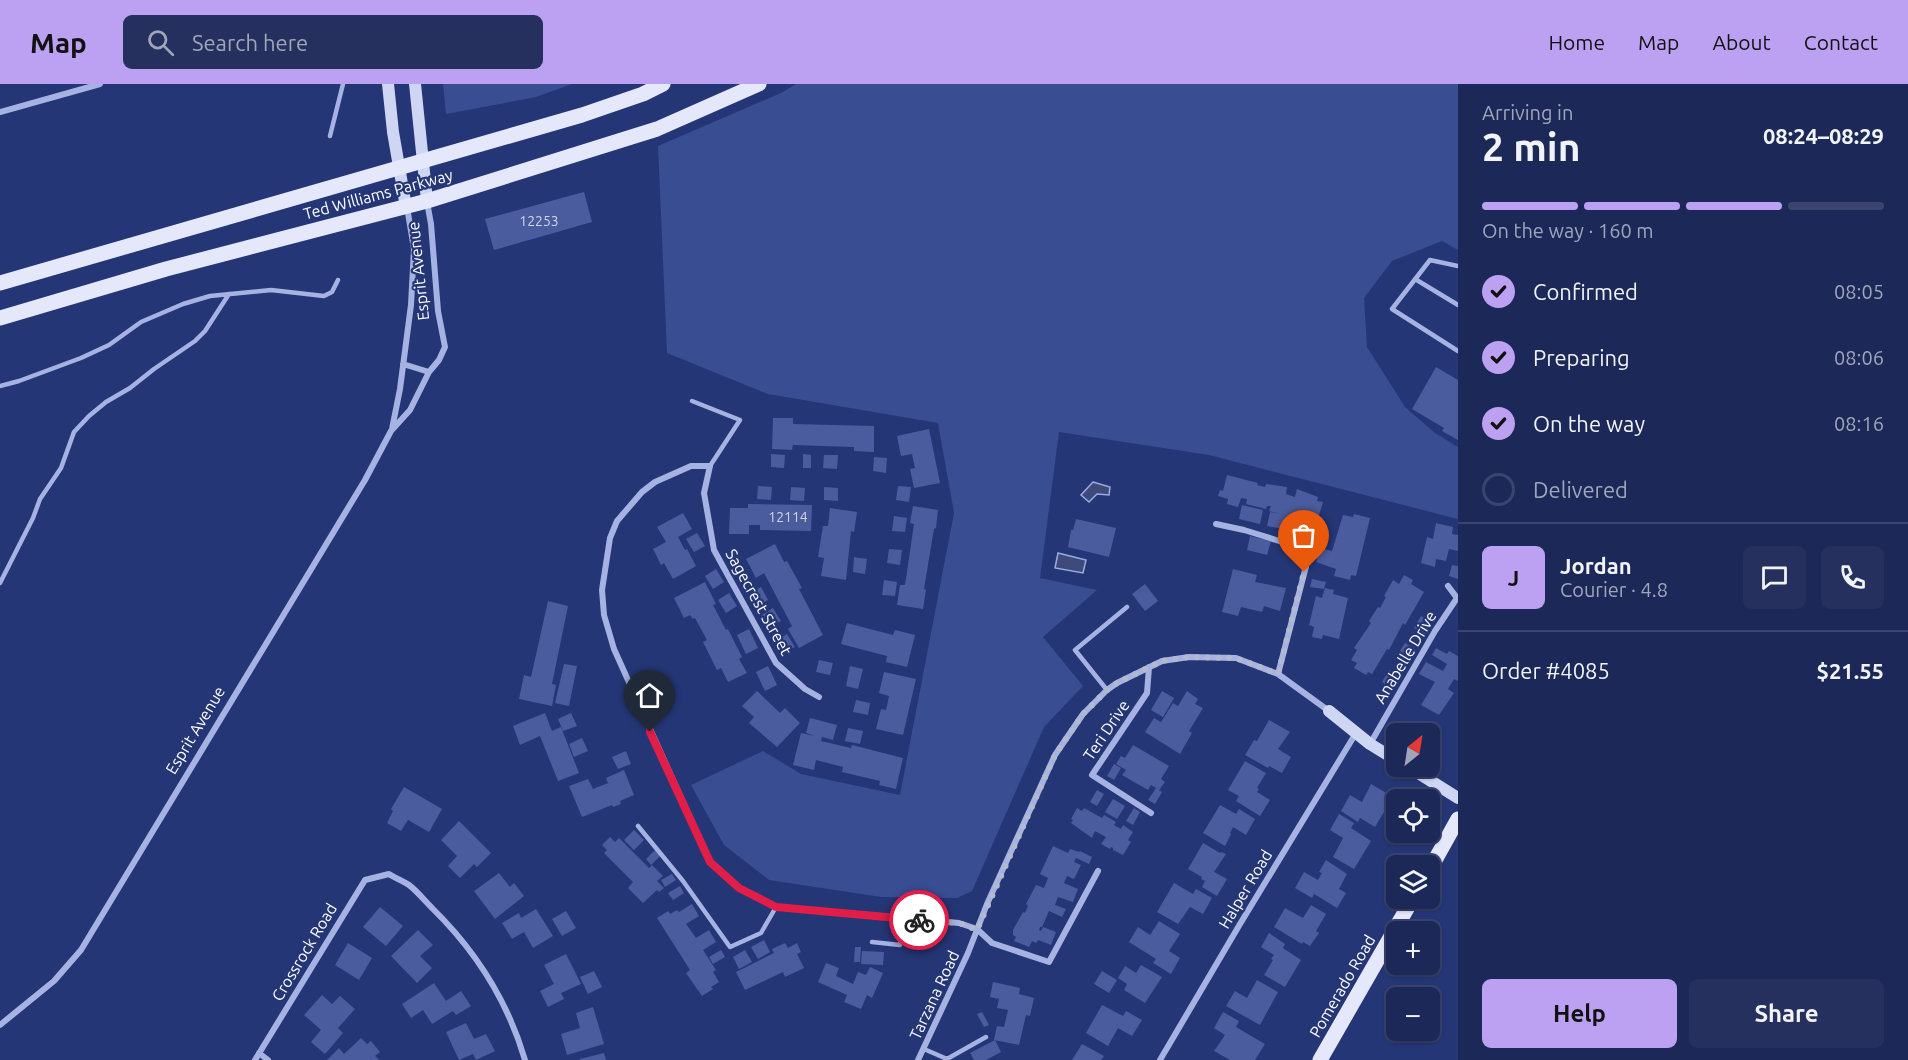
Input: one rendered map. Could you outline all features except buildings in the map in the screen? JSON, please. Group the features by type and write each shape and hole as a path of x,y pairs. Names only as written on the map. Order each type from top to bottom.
{"main road":[{"name":"Esprit Avenue","path":"388,84 406,207"},
{"name":"Esprit Avenue","path":"415,84 427,201"},
{"name":"Ted Williams Parkway","path":"0,283 582,116 643,94 663,84"},
{"name":"Ted Williams Parkway","path":"0,318 198,260 427,201 657,129 759,84"},
{"path":"1329,711 1386,754"},
{"path":"1425,777 1458,798"},
{"path":"1438,855 1458,819"},
{"name":"Pomerado Road","path":"1320,1060 1407,909"}],"street":[{"path":"0,112 100,84"},
{"name":"Esprit Avenue","path":"0,1025 54,981 81,950 365,480 391,431 410,410 429,372 439,360 445,346 438,311 427,201"},
{"name":"Esprit Avenue","path":"391,431 411,305 414,249 406,207"},
{"path":"403,364 429,372"},
{"path":"710,466 691,466 655,482 642,492 617,521 610,538 602,590 604,615 614,649 710,862 739,888 776,907 959,923 977,930 992,943 1049,962 1098,871"},
{"name":"Sagecrest Street","path":"710,466 704,493 714,550 776,663 805,689 819,697"},
{"path":"1216,524 1305,549 1309,555 1278,674"},
{"name":"Anabelle Drive","path":"1370,744 1457,598 1448,586"},
{"name":"Tarzana Road","path":"918,1060 1055,755 1083,714 1107,690 1162,661 1189,657 1236,658 1278,674 1329,711"},
{"name":"Teri Drive","path":"1149,668 1147,693 1092,775 1151,813"},
{"name":"Halper Road","path":"1160,1060 1356,733"},
{"name":"Crossrock Road","path":"255,1060 365,880 388,874 409,885 446,922 475,958 501,999 518,1037 525,1060"},
{"path":"259,1053 268,1060"}],"lane":[{"path":"330,136 343,84"},
{"path":"1458,266 1430,260 1392,309 1458,351"},
{"path":"1415,279 1458,304"},
{"path":"0,386 81,358 109,345 141,322 210,296 272,290 324,296 332,292 338,280"},
{"path":"0,583 33,518 40,499 61,468 74,432 106,402 130,388 195,341 205,331 229,294"},
{"path":"692,401 740,420 710,466"},
{"path":"1107,690 1075,650 1127,607"},
{"path":"638,826 683,881 730,946 761,933 776,907"},
{"path":"872,942 900,945 903,918"},
{"path":"924,1049 947,1059 986,1037"}],"shaded area":[{"path":"443,84 572,84 536,97 446,114"},
{"path":"796,84 1458,84 1458,250 1442,241 1392,261 1364,298 1367,347 1405,407 1435,433 1458,447 1458,519 1209,455 1059,432 1040,578 1097,590 1043,637 1083,686 1044,727 972,891 957,898 881,897 769,880 724,845 691,785 763,751 801,774 900,795 954,513 938,423 768,394 667,353 658,146 781,93"},
{"path":"1093,482 1110,487 1109,495 1097,494 1089,502 1081,495"},
{"path":"1058,553 1086,560 1083,573 1055,568"}],"way so far":[{"path":"919,920 959,923 977,930 1055,755 1083,714 1117,683 1162,661 1189,657 1236,658 1278,674 1304,572"}],"route":[{"path":"650,732 710,862 739,888 776,907 919,920"}]}
